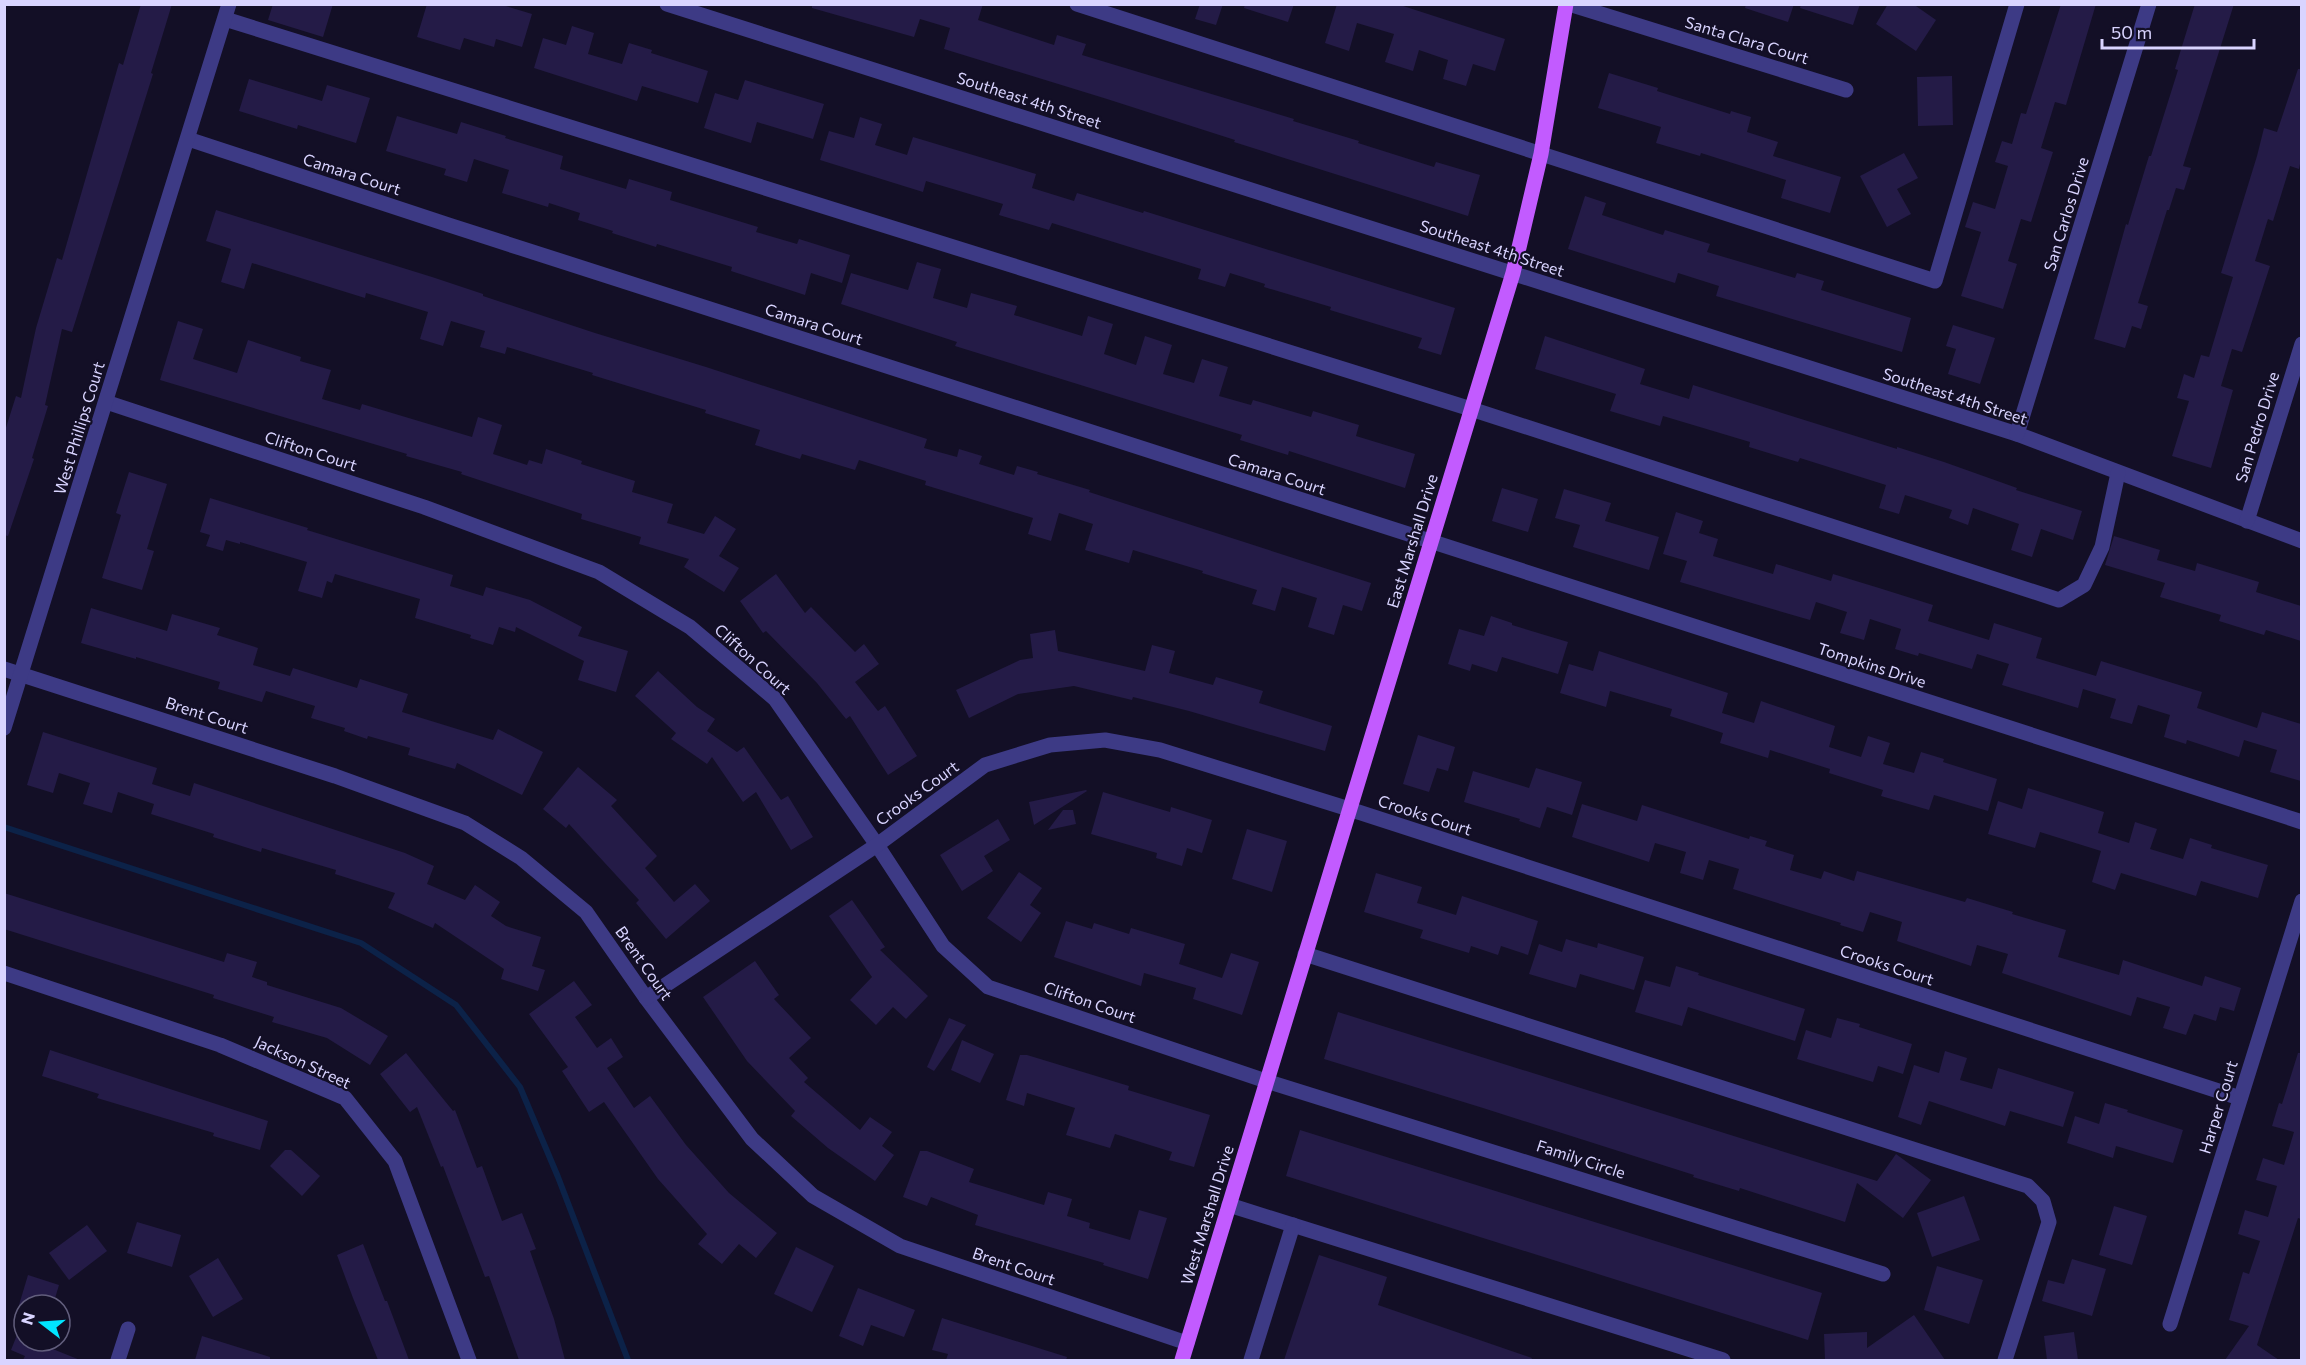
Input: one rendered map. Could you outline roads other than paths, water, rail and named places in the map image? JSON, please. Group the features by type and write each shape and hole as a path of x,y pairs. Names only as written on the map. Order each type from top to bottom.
{"main road":[{"name":"East Marshall Drive","path":"1266,1081 1513,273 1541,154 1567,4"},
{"name":"West Marshall Drive","path":"1182,1360 1266,1081"}],"street":[{"name":"Southeast 4th Street","path":"667,4 2017,434 2301,541"},
{"path":"1077,4 1935,281 2017,4"},
{"name":"Santa Clara Court","path":"1567,4 1846,90"},
{"name":"San Carlos Drive","path":"2017,434 2149,4"},
{"path":"227,12 1471,409 2059,600 2084,585 2102,547 2118,473"},
{"name":"West Phillips Court","path":"4,728 227,12"},
{"name":"Camara Court","path":"188,139 472,233 1431,542"},
{"name":"San Pedro Drive","path":"2247,521 2301,344"},
{"name":"Clifton Court","path":"106,402 424,507 599,572 690,627 775,699 877,845 943,946 988,987 1266,1081"},
{"name":"Tompkins Drive","path":"1431,542 2301,822"},
{"name":"Brent Court","path":"4,669 335,776 465,823 521,858 586,912 646,998 752,1139 813,1196 900,1246 1187,1343"},
{"name":"Crooks Court","path":"646,998 877,845 985,765 1050,745 1105,740 1160,750 1349,809 2240,1098"},
{"name":"Harper Court","path":"2169,1324 2301,901"},
{"path":"1305,954 2028,1186 2043,1201 2049,1222 2005,1360"},
{"name":"Jackson Street","path":"4,973 220,1045 345,1098 395,1161 469,1360"},
{"name":"Family Circle","path":"1266,1081 1883,1274"},
{"path":"1229,1205 1723,1360"},
{"path":"1251,1360 1293,1225"},
{"path":"118,1360 128,1329"}],"waterway":[{"path":"4,827 361,943 456,1005 520,1087 558,1177 628,1360"}]}
